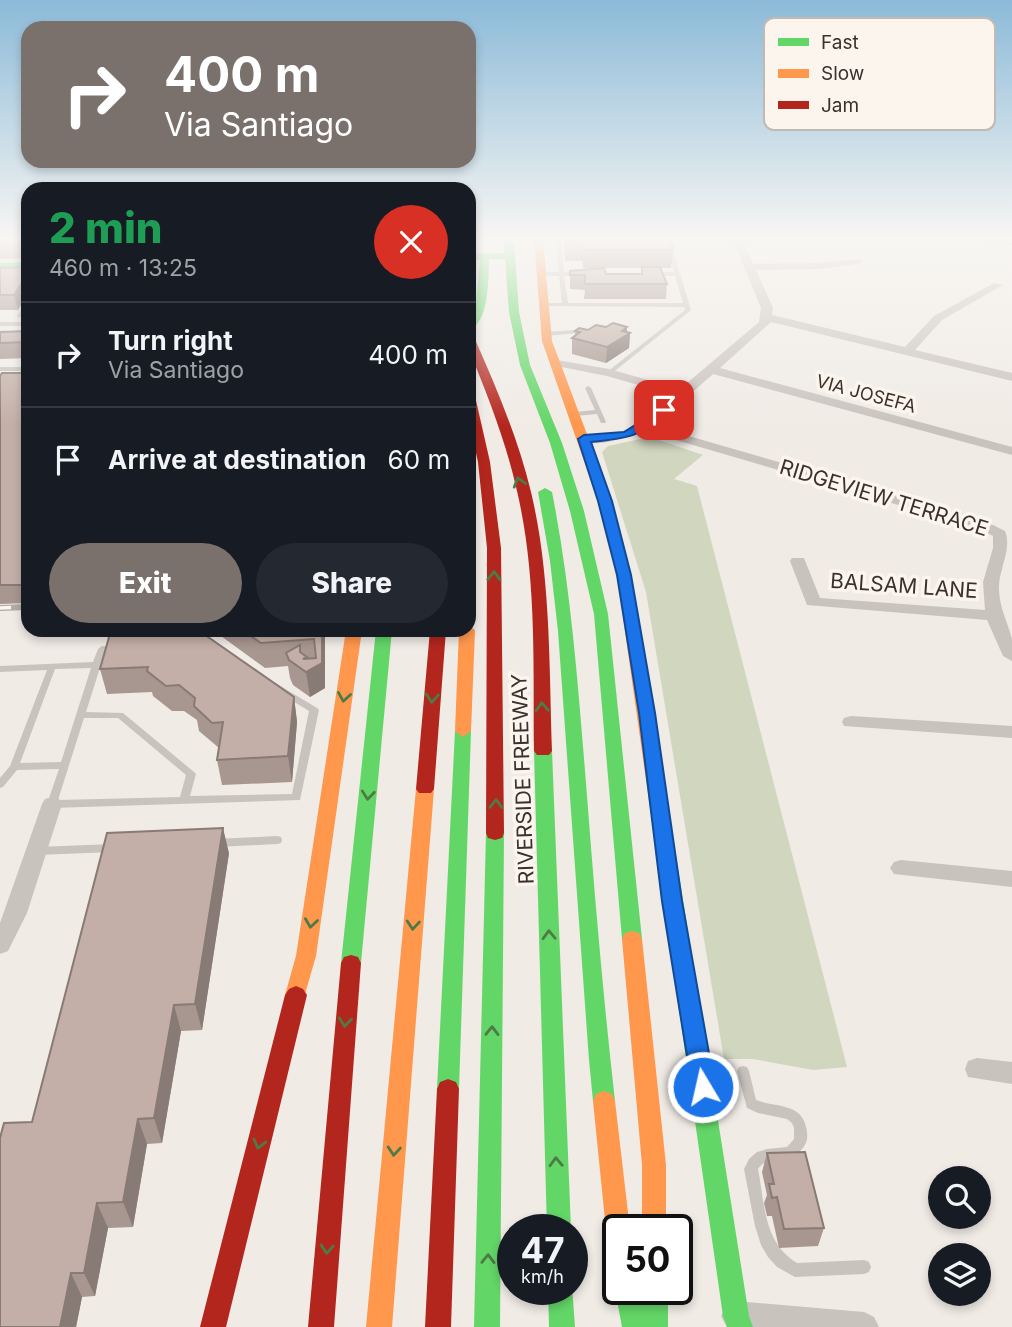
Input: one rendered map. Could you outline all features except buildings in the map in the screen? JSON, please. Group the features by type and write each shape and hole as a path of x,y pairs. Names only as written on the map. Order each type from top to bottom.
{"main road":[{"path":"513,302 526,365 556,443 577,511 601,614 654,1165 654,1214"},
{"path":"543,302 546,334 605,501 624,575 738,1322"},
{"name":"RIVERSIDE FREEWAY","path":"476,354 498,406 529,514 538,589 558,1214"},
{"path":"498,406 528,438"},
{"path":"476,427 484,462 494,548 496,797 487,1327"},
{"path":"539,472 550,506 565,615 590,968 616,1214"},
{"path":"213,1327 306,956 353,637"},
{"path":"321,1327 339,1087 383,637"},
{"path":"379,1327 437,637"},
{"path":"438,1327 467,637"},
{"path":"561,1305 562,1327"},
{"path":"631,1305 635,1327"},
{"path":"655,1305 655,1327"}],"street":[{"path":"584,439 617,437 644,427 761,327 768,318 764,302"},
{"path":"907,352 938,318 967,302"},
{"path":"768,318 1012,377"},
{"path":"555,362 609,373 683,394"},
{"name":"VIA JOSEFA","path":"712,370 1012,451"},
{"name":"RIDGEVIEW TERRACE","path":"644,427 982,525 1000,534 1003,542 993,570 990,600 994,616 1012,656"},
{"name":"BALSAM LANE","path":"798,561 813,602 994,616"},
{"path":"851,722 1012,732"},
{"path":"0,945 16,913 52,804"},
{"path":"901,868 1012,879"},
{"path":"977,1069 1012,1073"},
{"path":"738,1322 864,1327"}],"lane":[{"path":"609,373 688,310 686,302"},
{"path":"543,305 687,305"},
{"path":"0,324 21,324"},
{"path":"546,334 576,332"},
{"path":"0,369 21,369"},
{"path":"588,388 603,422"},
{"path":"575,414 599,412"},
{"path":"211,647 314,710 296,797 52,804 97,665 102,649 211,647"},
{"path":"0,669 97,665"},
{"path":"0,785 14,767 52,667"},
{"path":"81,715 120,715 191,774 184,800"},
{"path":"14,767 64,765"},
{"path":"209,844 277,841"},
{"path":"36,851 127,847"},
{"path":"743,1071 751,1104 787,1112 793,1117 802,1134 801,1141 790,1153 760,1156 752,1163 767,1245 788,1267 795,1270 864,1267"}],"green space":[{"path":"650,437 703,455 674,479 697,486 847,1067 813,1070 753,1059 724,1059 646,592 602,452 608,446"}],"railway":[{"path":"0,608 21,607"}],"traffic: fast":[{"path":"476,313 481,302"},
{"path":"513,302 525,365 556,443 577,511 601,614 632,939"},
{"path":"545,492 565,631 588,937 604,1101"},
{"path":"351,963 383,637"},
{"path":"448,1089 463,731"},
{"path":"543,751 558,1214"},
{"path":"655,780 736,1316 740,1327"},
{"path":"487,1327 495,833"},
{"path":"561,1305 562,1327"},
{"path":"631,1305 635,1327"},
{"path":"655,1305 655,1327"}],"traffic: slow":[{"path":"544,302 547,341 605,501 624,575 655,780"},
{"path":"296,995 306,956 353,637"},
{"path":"463,731 467,637"},
{"path":"379,1327 425,789"},
{"path":"632,939 654,1165 654,1214"},
{"path":"604,1101 616,1214"}],"traffic: jam":[{"path":"476,354 512,447 534,544 542,662 543,751"},
{"path":"476,427 484,462 494,548 495,833"},
{"path":"425,789 437,637"},
{"path":"321,1327 351,963"},
{"path":"213,1327 296,995"},
{"path":"438,1327 448,1089"}],"route":[{"path":"664,410 636,432 617,437 584,439 605,501 624,575 647,713 672,901 703,1087"}]}
